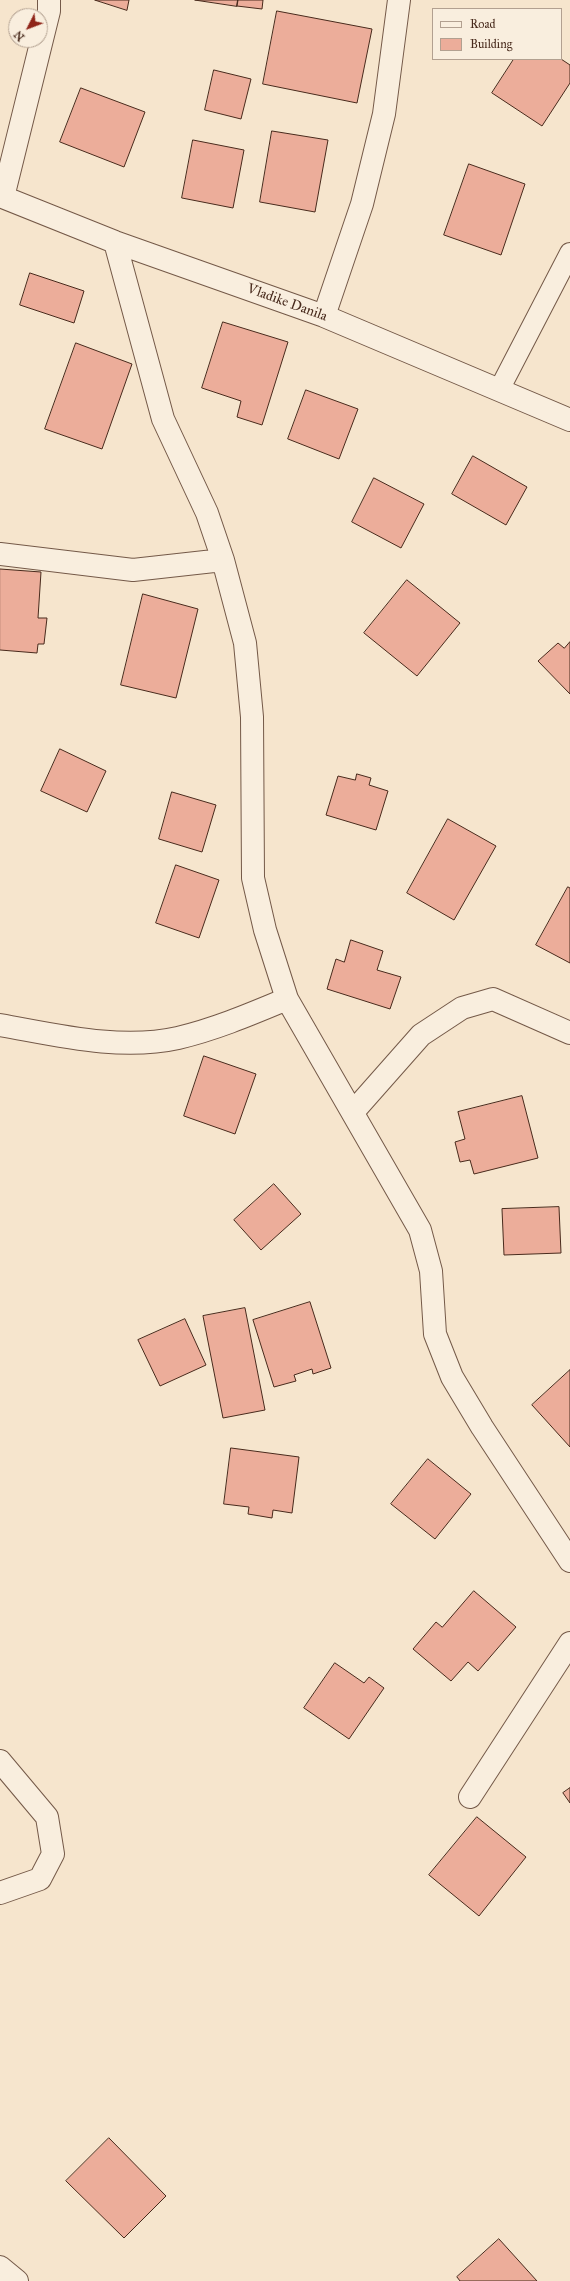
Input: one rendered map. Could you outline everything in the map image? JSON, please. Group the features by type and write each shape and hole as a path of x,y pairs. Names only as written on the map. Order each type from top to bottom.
{"street":[{"path":"2,197 49,12 49,0"},
{"path":"324,316 362,204 384,114 399,0"},
{"name":"Vladike Danila","path":"2,197 116,242 324,316 570,420"},
{"path":"116,242 163,419 207,513 223,560 245,643 252,717 253,878 265,930 287,999 420,1230 431,1271 435,1334 452,1377 482,1427 570,1561"},
{"path":"0,554 133,570 223,560"},
{"path":"0,1025 94,1041 138,1042 177,1038 227,1025 287,999"},
{"path":"353,1112 421,1034 462,1008 493,999 570,1033"},
{"path":"470,1797 570,1644"},
{"path":"0,1761 47,1817 53,1854 40,1879 0,1893"},
{"path":"0,2267 17,2281"}],"lane":[{"path":"499,390 570,253"}],"building":[{"path":"95,0 129,0 127,10"},
{"path":"195,0 238,0 237,6"},
{"path":"238,0 263,0 262,9 237,6"},
{"path":"277,11 372,29 357,103 263,84"},
{"path":"513,60 562,60 570,65 570,83 542,126 492,93"},
{"path":"214,70 251,79 241,119 205,110"},
{"path":"81,88 145,112 124,167 60,142"},
{"path":"272,131 328,140 315,212 260,202"},
{"path":"193,140 244,150 233,208 182,198"},
{"path":"469,164 525,184 501,255 444,235"},
{"path":"30,273 84,291 74,323 20,305"},
{"path":"223,322 288,342 262,425 237,417 241,401 202,388"},
{"path":"76,343 132,364 102,449 45,429"},
{"path":"306,390 358,409 339,459 288,439"},
{"path":"473,456 527,487 506,525 452,494"},
{"path":"374,478 424,504 401,548 352,522"},
{"path":"0,569 41,572 38,618 47,618 44,644 38,644 37,653 0,650"},
{"path":"407,580 460,623 417,676 364,633"},
{"path":"143,594 198,609 176,698 121,685"},
{"path":"570,642 570,694 538,661 558,643 564,648"},
{"path":"60,749 106,771 87,812 41,791"},
{"path":"357,774 371,778 369,785 388,791 376,830 326,815 338,776 355,780"},
{"path":"172,792 216,805 202,852 159,839"},
{"path":"448,819 496,846 454,920 407,893"},
{"path":"176,865 219,880 199,938 156,923"},
{"path":"568,887 570,888 570,963 536,945"},
{"path":"351,940 383,951 377,970 401,977 390,1009 327,989 336,959 344,962"},
{"path":"204,1056 256,1074 235,1134 184,1116"},
{"path":"522,1096 538,1158 474,1174 470,1160 460,1162 455,1142 465,1139 458,1112"},
{"path":"274,1184 301,1214 261,1250 234,1220"},
{"path":"559,1207 561,1253 504,1255 502,1209"},
{"path":"310,1302 331,1368 313,1374 312,1369 294,1375 296,1381 274,1387 253,1320"},
{"path":"245,1308 265,1410 223,1418 203,1316"},
{"path":"185,1319 206,1365 160,1386 138,1340"},
{"path":"570,1370 570,1447 532,1405"},
{"path":"231,1448 299,1457 292,1513 273,1510 272,1518 248,1514 249,1507 224,1504"},
{"path":"428,1459 471,1494 435,1539 391,1504"},
{"path":"474,1591 516,1627 478,1671 468,1662 451,1681 413,1649 436,1622 442,1627"},
{"path":"335,1663 364,1683 369,1677 384,1688 349,1739 304,1708"},
{"path":"570,1788 570,1803 563,1793"},
{"path":"477,1817 526,1857 479,1916 429,1875"},
{"path":"109,2138 166,2196 124,2238 66,2181"},
{"path":"499,2239 537,2281 460,2281 457,2277"}]}
